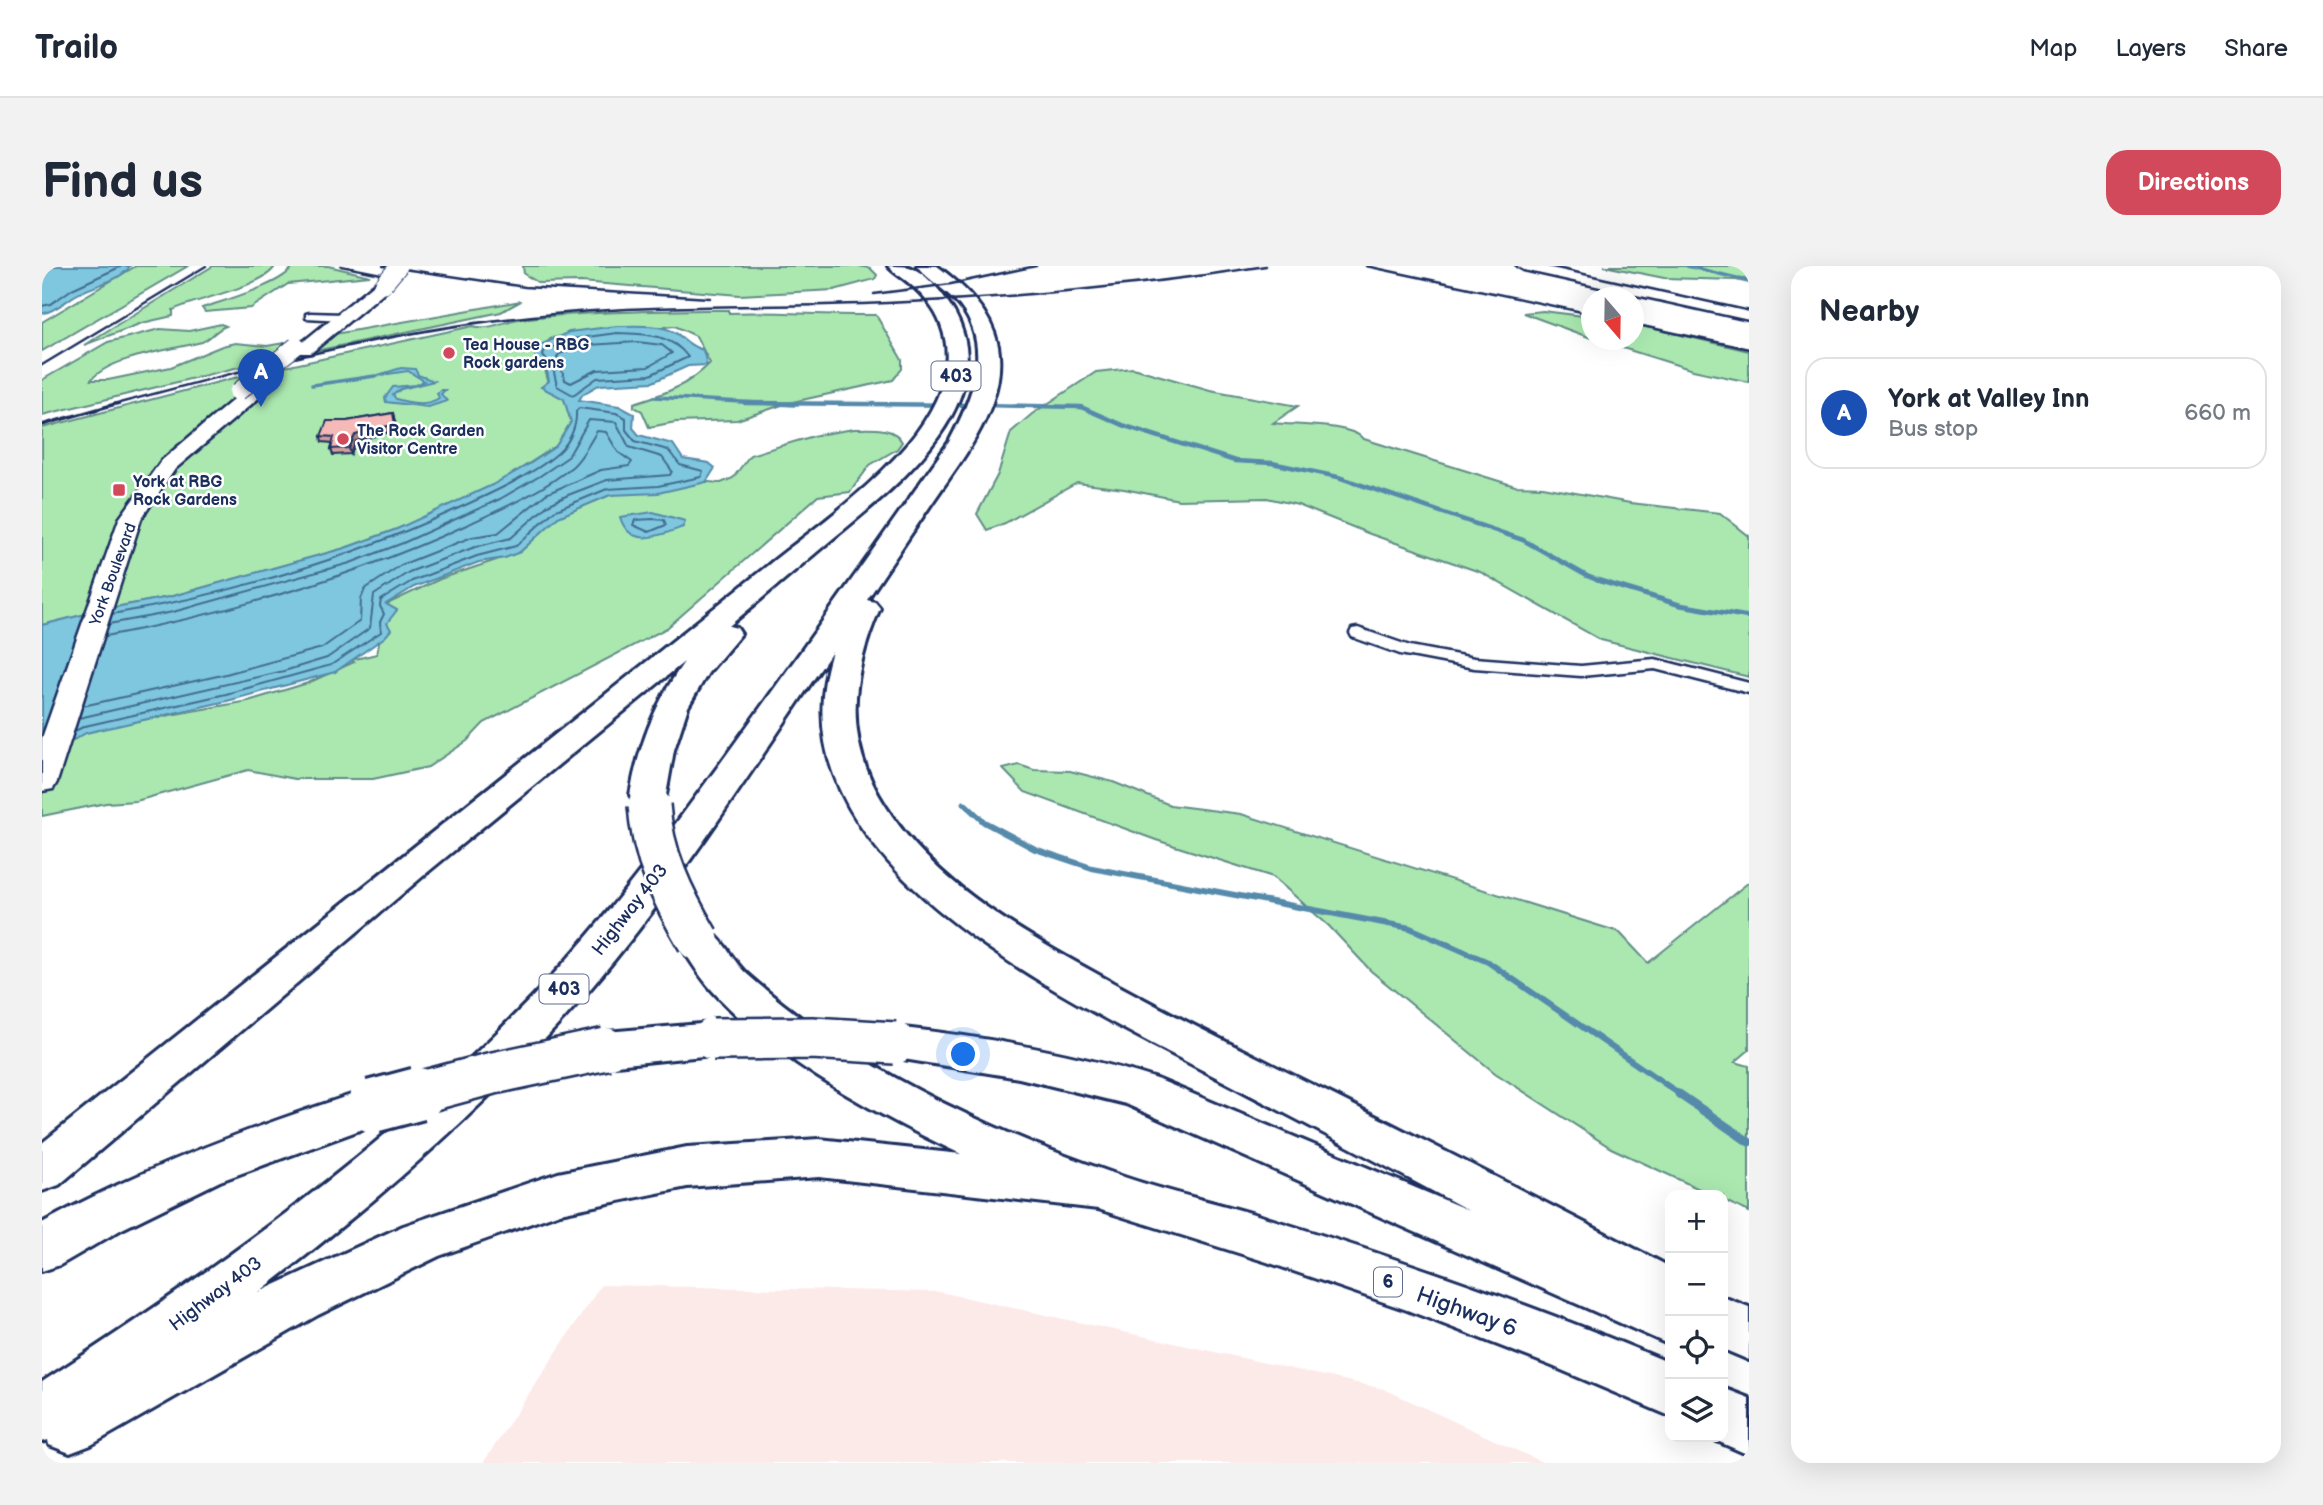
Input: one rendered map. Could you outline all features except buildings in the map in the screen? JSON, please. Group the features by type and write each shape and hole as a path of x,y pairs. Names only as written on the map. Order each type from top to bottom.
{"highway":[{"name":"403","path":"42,1171 400,874 768,580 881,485 920,444 946,405 957,374 959,348 944,308 897,266"},
{"name":"Highway 403","path":"42,1415 101,1377 212,1296 340,1197 456,1097 554,1001 627,915 688,834 961,443 983,400 989,372 985,336 967,300 926,266"},
{"path":"961,443 931,504 864,610 848,646 841,673 836,722 843,750 866,804 885,833 909,861 976,920 1132,1015 1665,1290"},
{"path":"881,485 863,512 716,643 674,699 653,756 648,795 649,828 673,899 698,940 729,982 807,1047 881,1095 951,1129 1101,1189"},
{"path":"42,1249 104,1214 203,1167 373,1106 489,1074 606,1049 713,1039 813,1038 957,1049 1094,1077 1141,1091 1665,1319"},
{"path":"42,1440 299,1298 421,1241 558,1194 687,1167 820,1158 1101,1189"},
{"name":"Highway 6","path":"1101,1189 1267,1240 1415,1292 1665,1388"},
{"path":"1728,1324 1749,1335"},
{"path":"1728,1346 1749,1355"},
{"path":"1728,1417 1749,1427"}],"main road":[{"name":"York Boulevard","path":"379,283 389,266"},
{"name":"York Boulevard","path":"42,782 119,509 155,461 238,392 300,348 399,266"},
{"name":"York Boulevard","path":"42,719 104,568 130,519 168,465 266,382 300,348"}],"street":[{"path":"1524,266 1749,316"},
{"path":"310,316 337,317"},
{"path":"1358,633 1406,650 1474,663 1581,671 1655,664 1749,688"}],"shaded area":[{"path":"601,1285 940,1292 1384,1389 1544,1463 483,1463"}],"green space":[{"path":"136,266 188,266 42,351 42,322"},
{"path":"213,266 275,266 269,273 245,286 173,310 173,316 142,323 84,345"},
{"path":"293,266 328,266 370,276 288,284 251,308 205,312 202,308 266,285 288,273"},
{"path":"523,266 859,266 870,268 877,275 875,279 834,290 740,295 581,282 539,283 524,274"},
{"path":"1604,266 1749,266 1749,283 1736,280 1664,278"},
{"path":"521,301 501,312 239,367 42,415 42,380 108,342 160,329 189,331 221,324 226,326 202,342 112,365 91,380 108,380 171,367 235,343 267,346"},
{"path":"729,310 729,313 876,315 902,360 902,369 893,380 788,403 737,420 676,422 649,427 642,411 634,407 634,403 675,388 693,378 710,363 696,336 675,326 551,338 540,352 551,391 564,399 571,422 556,446 468,503 345,548 169,597 42,625 42,428 230,379 473,326 490,327 519,319 566,315"},
{"path":"1543,311 1581,316 1581,334 1523,313"},
{"path":"1644,326 1749,351 1749,382 1693,370 1629,350 1644,350"},
{"path":"1133,368 1210,390 1298,406 1273,423 1346,430 1364,439 1515,486 1543,487 1630,503 1720,513 1749,536 1749,677 1601,640 1480,572 1370,534 1298,505 1267,498 1179,500 1077,483 1005,523 987,530 977,514 998,474 1011,432 1032,414 1096,372"},
{"path":"854,429 888,431 902,442 897,449 870,465 850,492 818,496 667,628 484,723 467,741 428,767 373,779 295,779 248,770 136,801 106,803 42,816 42,738 248,701 308,683 354,662 351,660 377,654 385,605 440,579 520,552 558,517 610,495 696,481 721,483 733,478 750,455 817,435"},
{"path":"1019,765 1034,770 1070,771 1113,782 1170,805 1241,814 1619,932 1648,963 1749,882 1749,1050 1735,1062 1749,1066 1749,1212 1728,1202 1728,1190 1701,1190 1611,1148 1495,1073 1371,971 1329,926 1273,877 1156,840 1025,792 1003,769"}],"water":[{"path":"42,266 130,266 120,276 42,314"},
{"path":"617,326 668,329 703,350 707,365 688,366 653,382 599,385 583,394 579,400 619,406 634,414 633,428 639,435 673,444 683,459 709,463 715,468 706,482 658,493 610,495 558,517 520,552 505,558 479,562 414,587 386,604 397,610 387,623 391,630 385,637 335,672 227,701 86,733 54,751 42,753 42,625 169,597 345,548 397,529 492,485 556,446 571,422 564,399 541,387 549,381 547,371 535,356 538,346 569,332"},
{"path":"401,368 415,369 418,375 434,381 401,389 393,395 396,399 424,403 439,398 437,393 445,390 441,394 447,401 428,407 386,402 385,398 393,387 416,385 424,381 408,371 375,376"},
{"path":"653,512 685,521 683,527 656,536 639,537 631,534 620,517"}],"waterway":[{"path":"1687,266 1749,281"},
{"path":"312,385 375,376"},
{"path":"654,397 762,403"},
{"path":"745,403 762,403"},
{"path":"762,403 972,405"},
{"path":"762,403 794,405"},
{"path":"983,405 1081,407 1122,425 1235,461 1272,463 1338,477 1523,540 1597,580"},
{"path":"1597,580 1680,605 1749,617"},
{"path":"1597,580 1602,582"},
{"path":"963,803 968,807"},
{"path":"966,805 984,822 1035,849 1092,868 1410,928 1488,962 1681,1095"},
{"path":"1679,1094 1749,1142"}],"railway":[{"path":"42,365 206,266"},
{"path":"341,266 396,277"},
{"path":"383,266 525,287 710,298"},
{"path":"874,294 951,284 1036,266"},
{"path":"112,405 331,350 498,320 637,309 982,298 1124,285 1266,266"},
{"path":"1366,266 1581,312"},
{"path":"1644,326 1749,349"},
{"path":"112,405 119,403"},
{"path":"42,425 112,405"}],"place":[{"name":"Tea House - RBG Rock gardens","path":"449,353"},
{"name":"York at Valley Inn","path":"261,407"},
{"name":"The Rock Garden Visitor Centre","path":"343,439"},
{"name":"York at RBG Rock Gardens","path":"119,490"}]}
